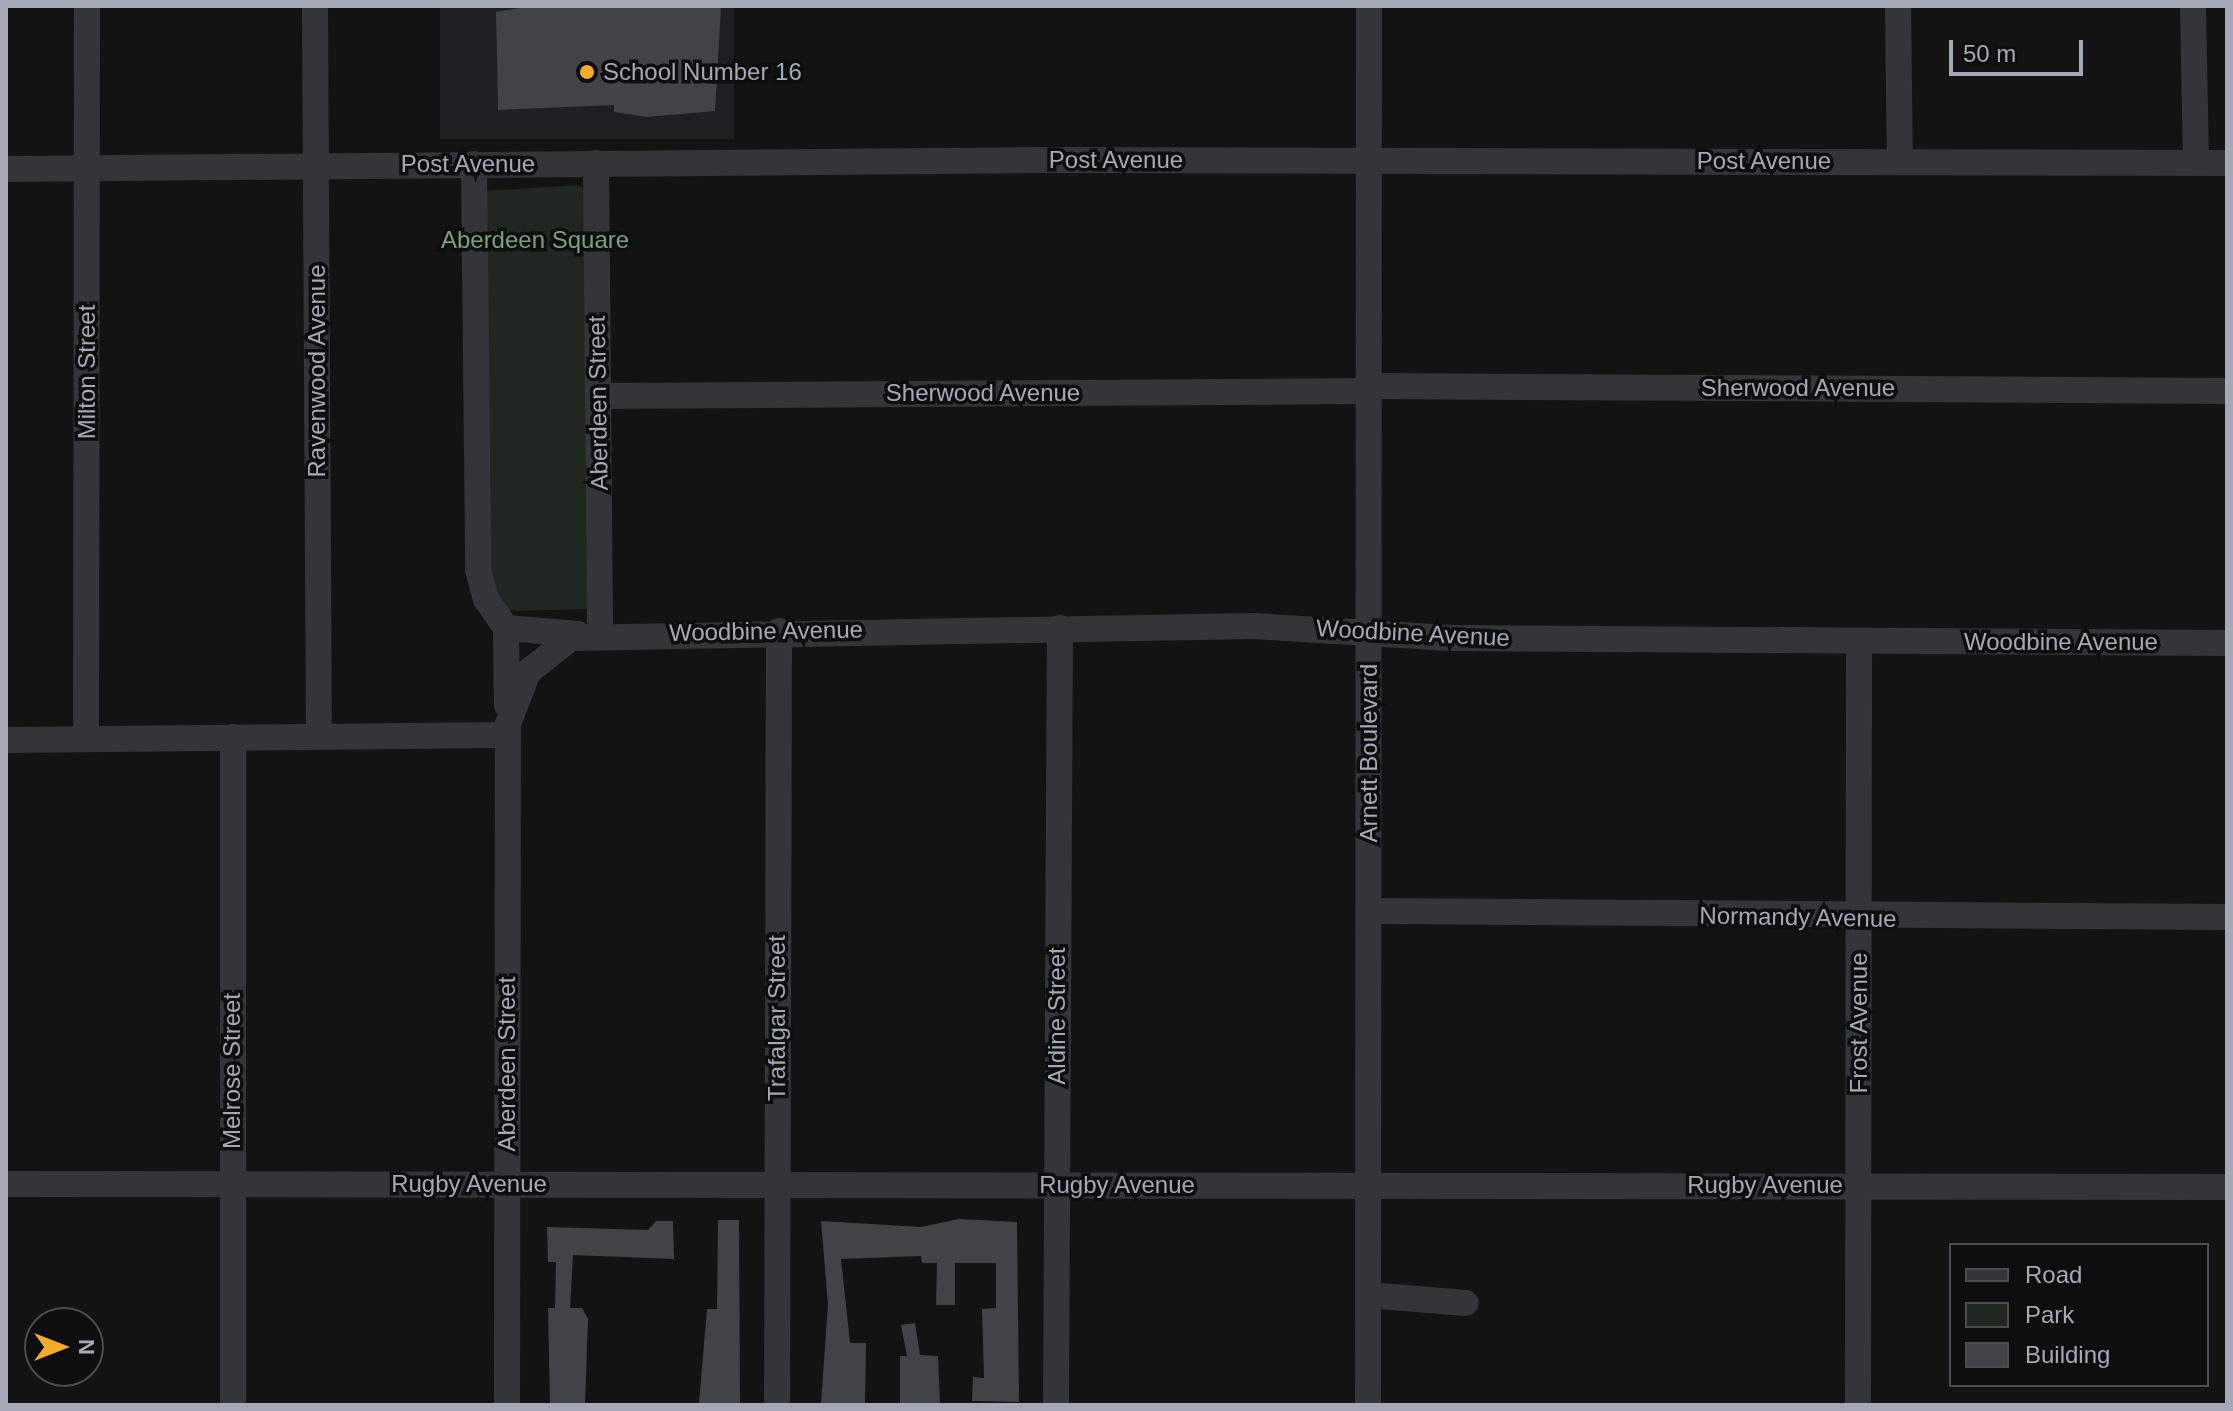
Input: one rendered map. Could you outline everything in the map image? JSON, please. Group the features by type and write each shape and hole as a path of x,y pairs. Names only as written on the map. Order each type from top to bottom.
{"street":[{"name":"Milton Street","path":"86,739 87,6"},
{"name":"Ravenwood Avenue","path":"315,6 319,736"},
{"name":"Arnett Boulevard","path":"1368,1405 1369,6"},
{"path":"1898,6 1900,161"},
{"path":"2193,6 2196,162"},
{"name":"Post Avenue","path":"6,169 1370,160 2227,163"},
{"name":"Aberdeen Street","path":"508,729 516,690 535,663 560,643 595,633 598,396 596,163"},
{"name":"Aberdeen Street","path":"474,164 478,570 506,628 507,1405"},
{"name":"Sherwood Avenue","path":"598,396 1369,388 2227,391"},
{"path":"506,628 595,633"},
{"name":"Woodbine Avenue","path":"595,633 1060,628 1859,642 2227,643"},
{"name":"Aldine Street","path":"1056,1405 1060,628"},
{"name":"Trafalgar Street","path":"777,1405 779,631"},
{"name":"Frost Avenue","path":"1858,1405 1859,642"},
{"path":"6,740 319,736 508,729"},
{"name":"Melrose Street","path":"233,737 233,1405"},
{"name":"Normandy Avenue","path":"1369,911 1859,918 2227,917"},
{"name":"Rugby Avenue","path":"6,1184 1860,1184 2227,1187"},
{"path":"1368,1295 1466,1303"}],"shaded area":[{"name":"School Number 16","path":"440,6 734,6 734,139 440,139"}],"green space":[{"name":"Aberdeen Square","path":"579,185 586,190 591,609 507,611 489,583 483,191"}],"building":[{"path":"531,6 721,6 715,111 647,117 614,112 614,105 498,110 496,12"},
{"path":"959,1219 1017,1222 1019,1402 972,1401 973,1377 984,1378 982,1309 996,1308 996,1263 955,1263 955,1305 936,1305 937,1263 922,1263 921,1256 841,1259 850,1343 866,1343 865,1403 821,1403 828,1304 821,1221 921,1227"},
{"path":"718,1220 739,1220 740,1403 699,1403 707,1309 717,1309"},
{"path":"656,1221 673,1221 674,1259 573,1255 570,1308 582,1308 588,1319 585,1404 550,1404 548,1308 555,1308 556,1262 548,1262 547,1227 648,1230"},
{"path":"915,1323 920,1355 938,1356 940,1405 900,1405 900,1356 907,1356 901,1325"}],"place":[{"name":"School Number 16","path":"587,72"}]}
